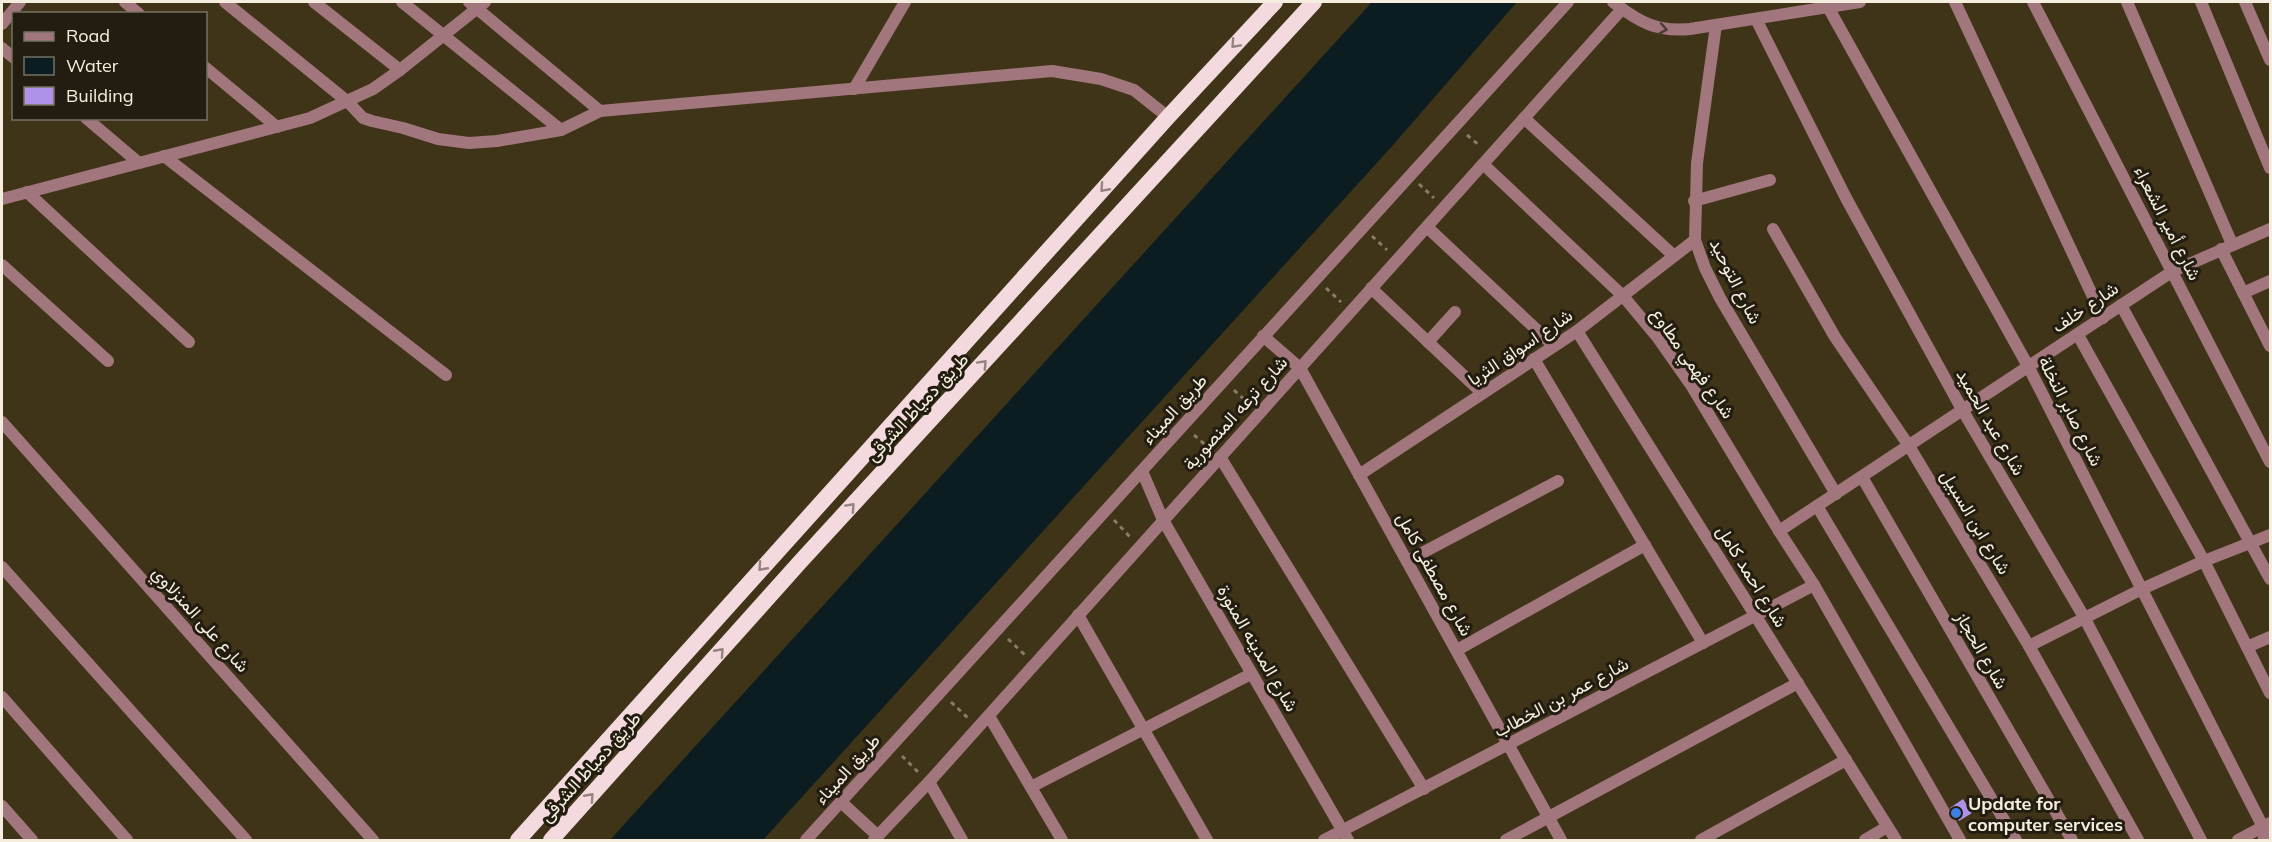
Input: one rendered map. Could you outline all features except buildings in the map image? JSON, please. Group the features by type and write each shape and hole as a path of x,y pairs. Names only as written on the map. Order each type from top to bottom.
{"highway":[{"name":"طريق دمياط الشرقى","path":"518,840 1168,117 1275,2"},
{"name":"طريق دمياط الشرقى","path":"551,840 800,562 1314,2"},
{"path":"782,546 800,562"}],"street":[{"path":"2,24 20,2"},
{"path":"125,2 137,12"},
{"path":"225,2 348,102 363,118 438,139 469,143 497,141 561,130 600,111 1052,71 1101,79 1134,90 1168,117"},
{"path":"314,2 400,70"},
{"path":"402,2 561,130"},
{"path":"854,89 904,2"},
{"name":"طريق الميناء","path":"806,840 1568,2"},
{"path":"1617,5 1649,26 1669,31 1860,2"},
{"path":"1955,2 2103,318"},
{"name":"شارع أمير الشعراء","path":"2033,2 2271,462"},
{"path":"2127,2 2227,246 2243,292 2271,346"},
{"path":"2201,2 2271,168"},
{"path":"2245,2 2271,60"},
{"path":"2,197 310,118 373,89 443,35 477,4 600,111"},
{"name":"شارع ترعه المنصورية","path":"876,838 978,728 1487,160 1617,5"},
{"name":"شارع صابر النخلة","path":"1828,7 2028,366 2266,825 2264,840"},
{"name":"شارع عبد الحميد","path":"1756,19 1845,198 1963,411 2084,617 2201,840"},
{"name":"شارع التوحيد","path":"1716,25 1697,163 1694,201 1695,240 1705,268 1720,298 1836,494"},
{"path":"207,69 277,127"},
{"path":"1524,118 1674,256"},
{"path":"88,120 139,163"},
{"path":"164,156 446,375"},
{"name":"شارع فهمي مطاوع","path":"1487,160 1623,296 1658,338 1691,385 1814,585 1960,840"},
{"path":"1694,201 1770,180"},
{"path":"27,192 189,342"},
{"path":"1426,227 1554,346"},
{"name":"شارع ابن السبيل","path":"1773,229 1835,337 1909,446 2029,646 2138,840"},
{"name":"شارع خلف","path":"1779,531 2173,271 2271,229"},
{"name":"شارع اسواق الثريا","path":"1359,475 1577,331 1695,240"},
{"path":"2,265 108,361"},
{"path":"2243,292 2271,281"},
{"path":"1371,288 1482,393"},
{"path":"2121,305 2271,579"},
{"path":"1428,342 1455,312"},
{"name":"شارع احمد كامل","path":"1577,331 1896,840"},
{"path":"2078,335 2204,561 2271,693"},
{"name":"شارع مصطفى كامل","path":"1263,336 1300,368 1510,744 1561,840"},
{"path":"1534,359 1703,643"},
{"name":"شارع على المنزلاوي","path":"2,422 373,840"},
{"path":"1220,458 1424,789"},
{"name":"شارع المدينه المنورة","path":"1142,471 1163,520 1345,836"},
{"name":"شارع الحجاز","path":"1862,477 2072,840"},
{"path":"1407,561 1558,481"},
{"path":"1817,506 2016,840"},
{"path":"2029,646 2142,589 2204,561 2271,535"},
{"path":"1457,650 1645,545"},
{"path":"2,567 246,840"},
{"name":"شارع عمر بن الخطاب","path":"1324,840 1345,836 1424,789 1814,585"},
{"path":"1078,615 1207,840"},
{"path":"2247,647 2271,637"},
{"path":"1031,788 1251,674"},
{"path":"1506,840 1798,682"},
{"path":"2,697 127,840"},
{"path":"988,716 1062,840"},
{"path":"1701,840 1846,760"},
{"path":"928,782 962,840"},
{"path":"841,802 876,838"},
{"path":"2,806 32,840"},
{"path":"2238,840 2266,825"},
{"path":"1865,840 1887,827"}],"path":[{"path":"1456,125 1487,160"},
{"path":"1409,176 1444,207"},
{"path":"1362,228 1397,259"},
{"path":"1315,279 1351,311"},
{"path":"1223,381 1260,413"},
{"path":"1183,425 1220,458"},
{"path":"1106,511 1139,547"},
{"path":"998,629 1034,664"},
{"path":"940,693 978,728"},
{"path":"892,746 928,782"}],"water":[{"path":"1372,2 1517,2 1394,144 763,840 610,840"}],"place":[{"name":"Update for computer services","path":"1956,813"}]}
